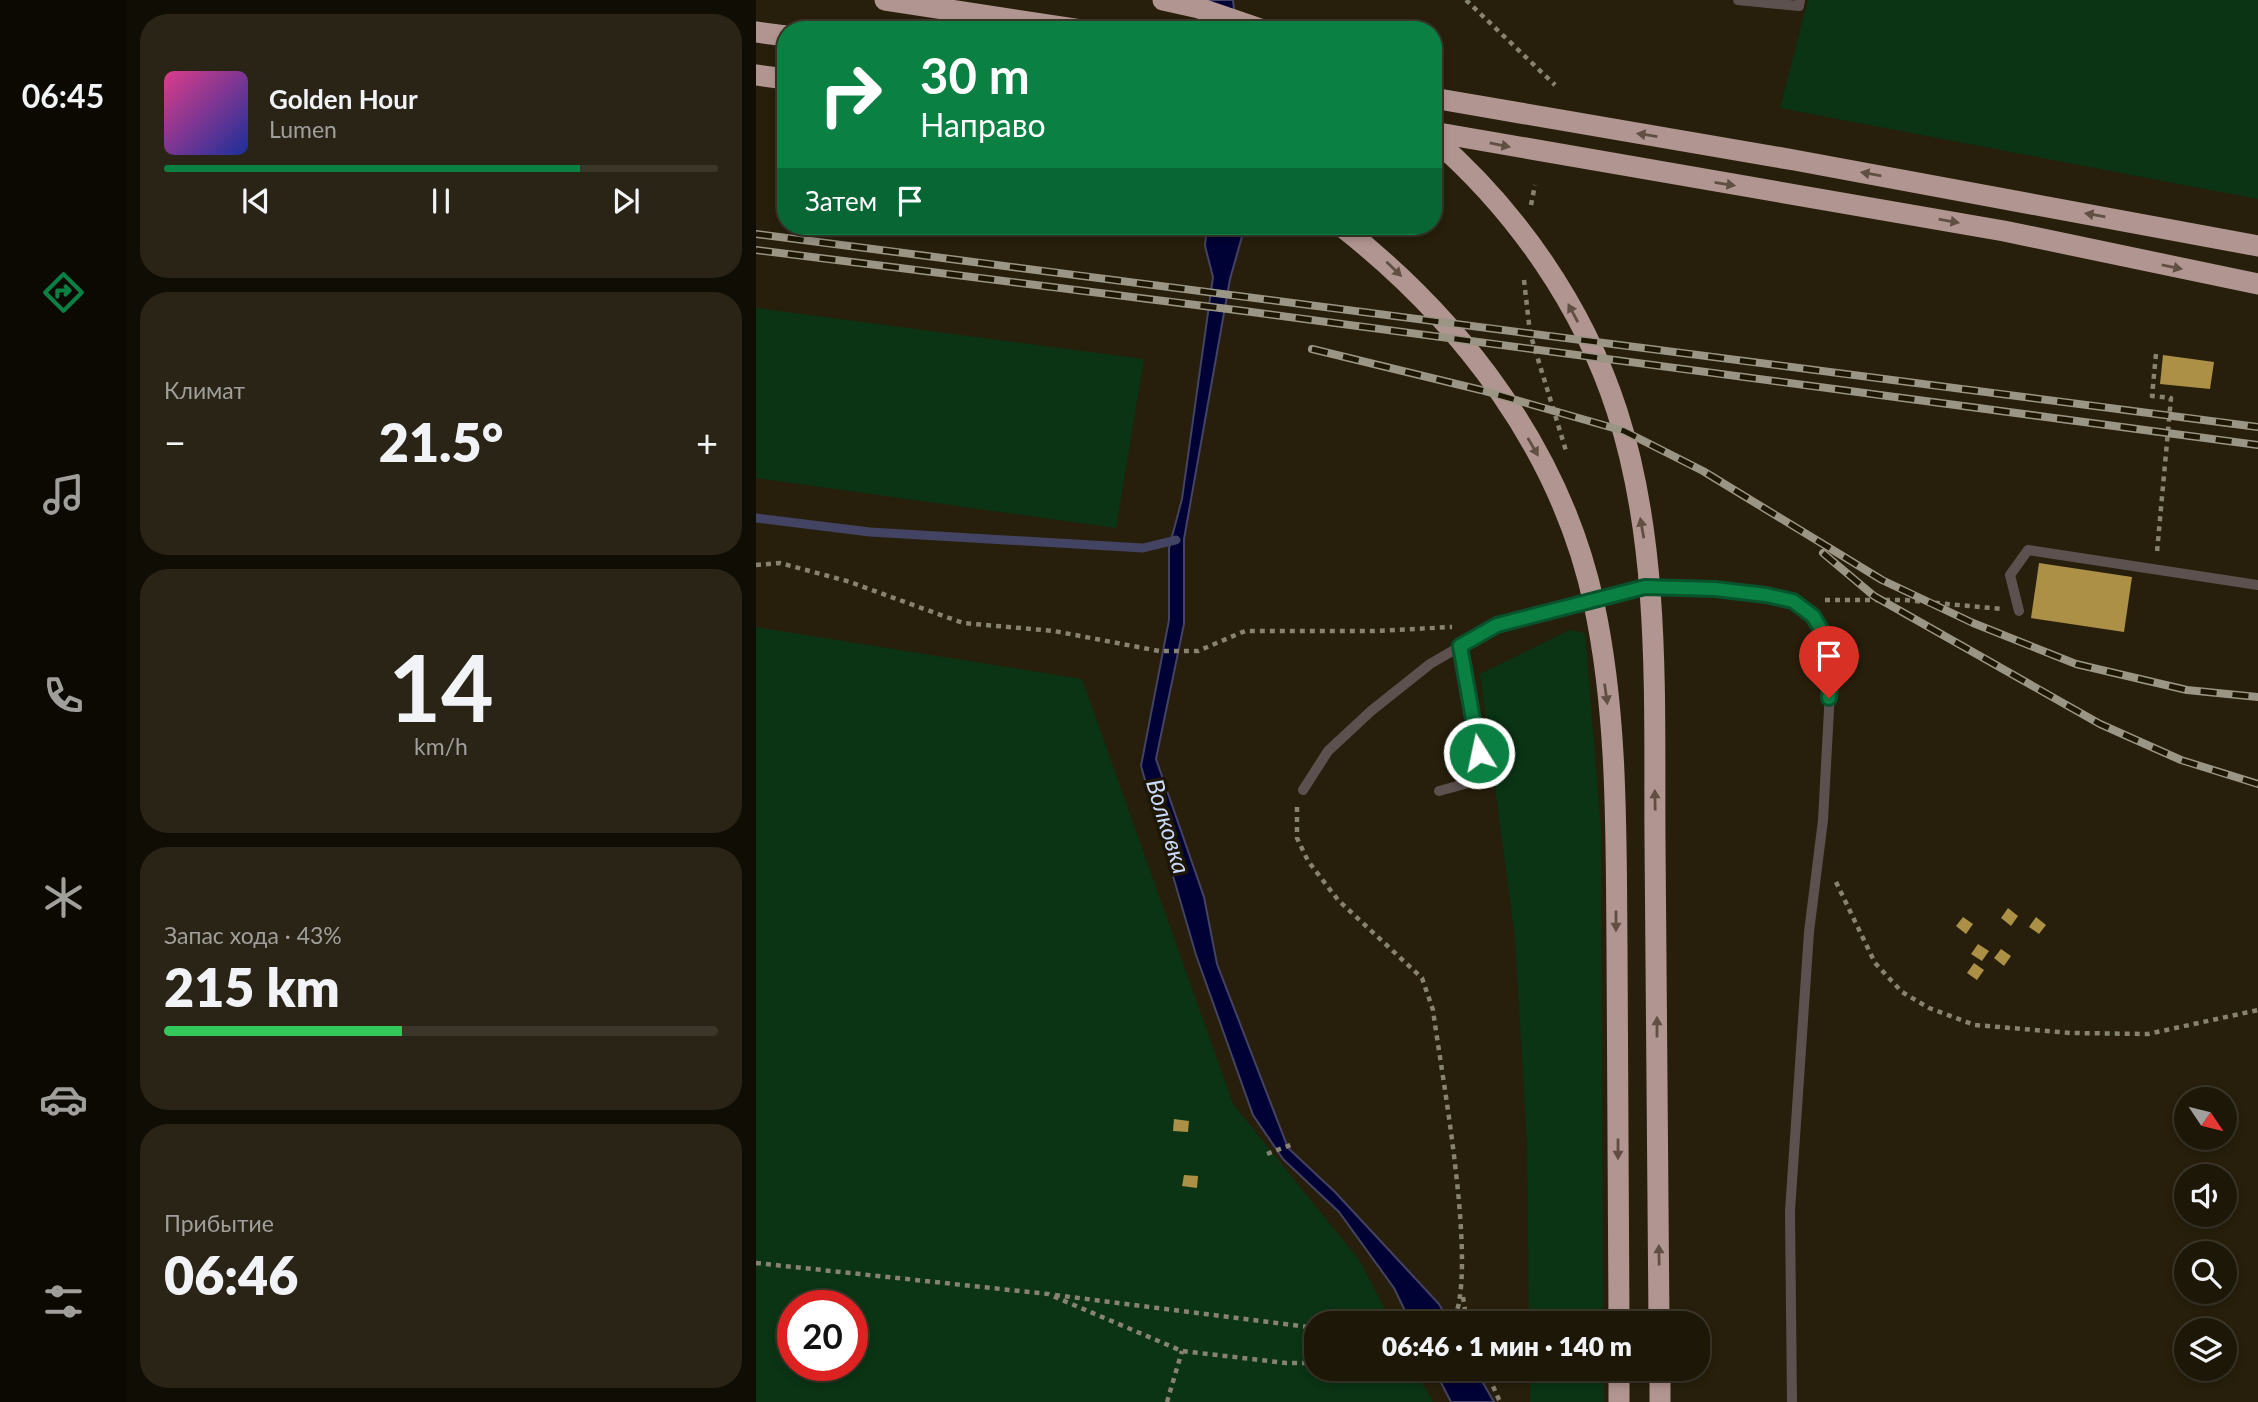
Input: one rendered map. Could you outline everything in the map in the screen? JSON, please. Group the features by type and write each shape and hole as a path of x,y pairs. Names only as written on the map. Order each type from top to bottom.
{"highway":[{"path":"885,0 1027,21"},
{"path":"1163,0 1199,8 1237,21"},
{"path":"756,32 777,35"},
{"path":"756,75 777,78"},
{"path":"1442,100 1794,160 2258,246"},
{"path":"1442,134 2004,231 2258,284"},
{"path":"1442,146 1463,164 1519,229 1556,279 1592,348 1616,408 1628,451 1644,539 1650,596 1655,799 1659,1311"},
{"path":"1352,235 1387,262 1440,314 1474,355 1509,406 1546,468 1566,515 1594,603 1608,709 1616,806 1619,1311"},
{"path":"1619,1381 1619,1402"},
{"path":"1660,1381 1660,1402"}],"lane":[{"path":"1738,0 1799,6 1800,0"},
{"path":"2019,611 2010,575 2028,550 2258,585"},
{"path":"1303,790 1328,751 1371,711 1430,664 1497,625 1645,587 1715,589 1793,601 1813,616 1825,636 1831,673 1823,820 1809,932 1790,1211 1792,1402"},
{"path":"1439,791 1483,779 1460,646"}],"path":[{"path":"1466,0 1555,85"},
{"path":"1530,209 1535,185"},
{"path":"1523,269 1530,333 1538,350 1551,410 1570,462"},
{"path":"2155,570 2171,398 2152,396 2156,354"},
{"path":"756,565 780,563 847,581 963,624 1054,631 1159,651 1198,651 1245,631 1373,631 1456,627"},
{"path":"1793,601 1904,600 2019,611"},
{"path":"1303,790 1295,813 1297,838 1308,862 1338,900 1422,978 1433,1010 1464,1250 1465,1311"},
{"path":"1830,869 1852,920 1875,963 1902,992 1929,1008 1975,1025 2071,1033 2148,1034 2258,1010"},
{"path":"1267,1154 1293,1144"},
{"path":"756,1262 1048,1294 1304,1326"},
{"path":"1048,1294 1182,1352 1304,1363"},
{"path":"1457,1311 1463,1296"},
{"path":"1167,1402 1182,1352"},
{"path":"1491,1381 1500,1402"}],"green space":[{"path":"1808,0 2258,0 2258,199 1780,108"},
{"path":"756,308 1144,359 1116,528 756,478"},
{"path":"756,627 1082,679 1233,1104 1360,1261 1386,1311 1304,1311 1304,1381 1422,1381 1433,1402 756,1402"},
{"path":"1570,630 1585,633 1601,829 1603,1311 1529,1311 1527,1143 1515,938 1480,674"},
{"path":"1530,1381 1604,1381 1604,1402 1530,1402"}],"water":[{"path":"1201,0 1233,0 1235,21 1203,21"},
{"name":"Волковка","path":"1206,235 1242,235 1230,279 1184,539 1184,624 1156,759 1204,897 1217,964 1288,1148 1335,1192 1443,1311 1405,1311 1394,1288 1339,1212 1283,1159 1253,1115 1196,955 1141,766 1169,620 1169,548 1182,499 1213,277 1205,246"},
{"path":"1440,1381 1482,1381 1494,1402 1451,1402"}],"building":[{"path":"2163,355 2214,362 2210,389 2160,384"},
{"path":"2039,563 2132,577 2124,632 2031,618"},
{"path":"2008,908 2018,916 2011,926 2001,918"},
{"path":"1963,917 1973,924 1966,934 1956,926"},
{"path":"2036,917 2046,925 2039,934 2029,927"},
{"path":"1978,944 1989,951 1982,961 1971,954"},
{"path":"2001,949 2011,956 2004,966 1994,958"},
{"path":"1974,963 1984,970 1977,980 1967,973"},
{"path":"1174,1119 1189,1121 1188,1132 1173,1131"},
{"path":"1184,1175 1198,1176 1197,1188 1182,1186"}],"waterway":[{"path":"756,518 870,532 1143,548 1176,540"}],"railway":[{"path":"756,234 2258,427"},
{"path":"756,250 1244,311 2258,445"},
{"path":"1312,349 1481,390 1624,431 1703,471 1882,580 1973,623 2076,664 2187,690 2258,697"},
{"path":"1823,553 1874,596 2100,724 2181,760 2258,784"}],"route":[{"path":"1479,753 1460,646 1497,625 1571,603 1645,587 1715,589 1793,601 1813,616 1825,636 1831,673 1829,698"}]}
